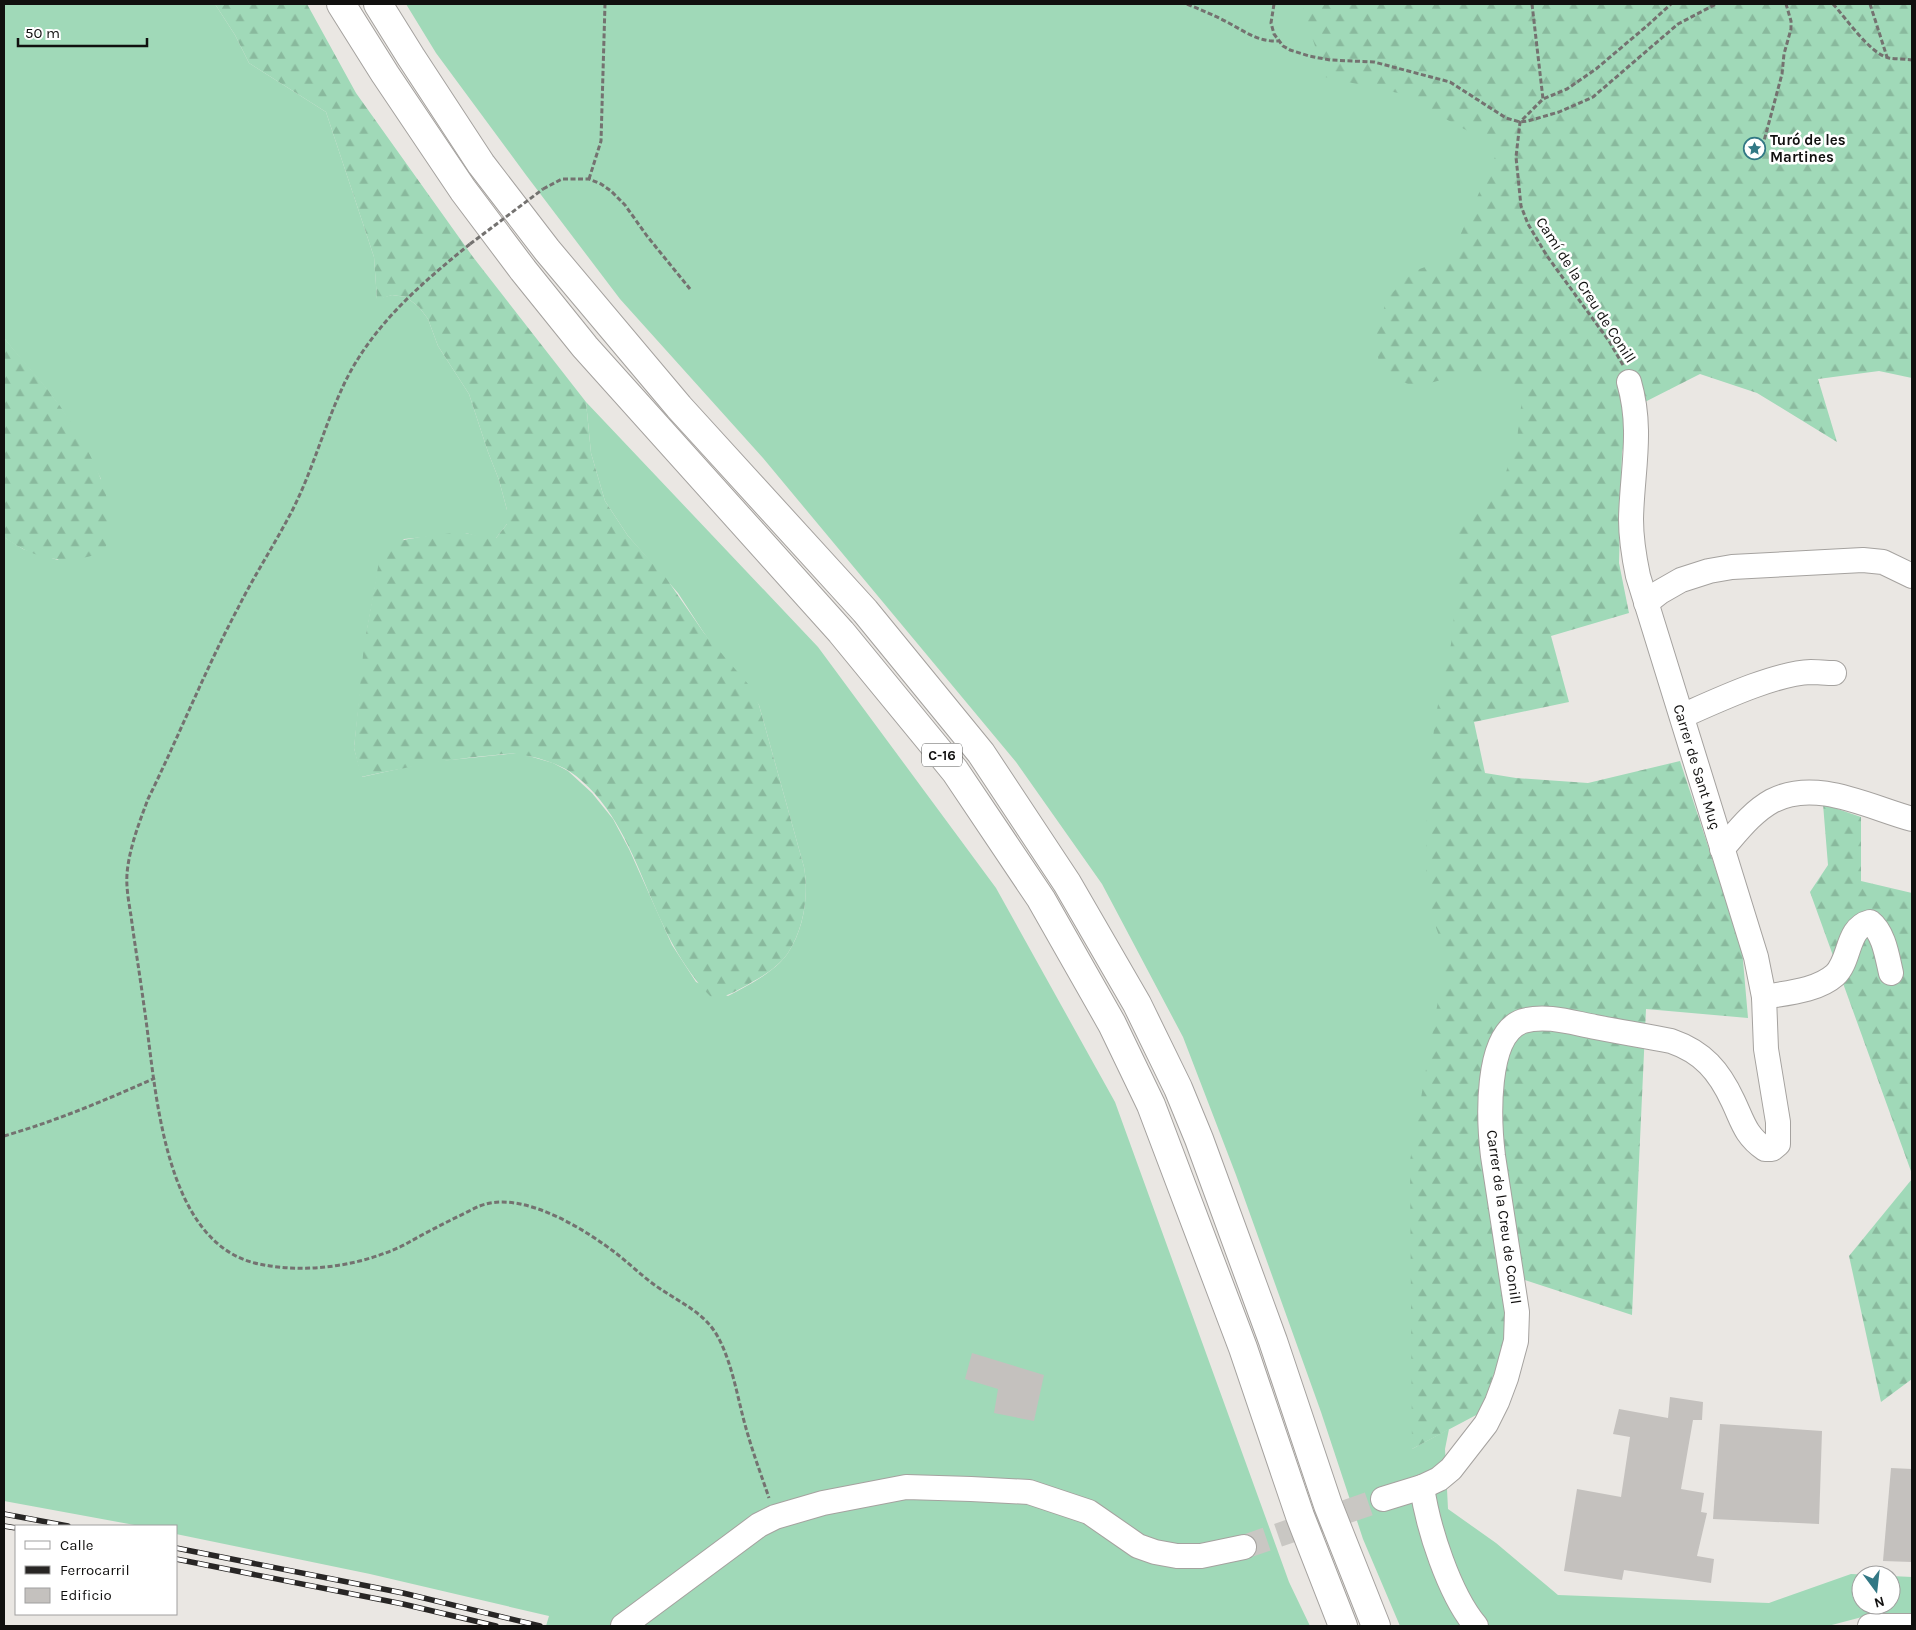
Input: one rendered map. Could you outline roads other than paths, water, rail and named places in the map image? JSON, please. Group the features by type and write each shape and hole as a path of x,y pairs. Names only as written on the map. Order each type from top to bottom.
{"highway":[{"name":"C-16","path":"341,4 385,74 463,190 523,270 585,347 847,639 955,771 1041,899 1112,1024 1151,1105 1244,1348 1300,1516 1343,1626"},
{"name":"C-16","path":"378,4 481,164 547,250 679,407 865,611 981,753 1067,883 1137,1004 1178,1088 1199,1139 1273,1341 1328,1505 1376,1626"}],"street":[{"name":"Carrer de Sant Muç","path":"1629,382 1635,407 1637,456 1631,521 1634,558 1646,603 1749,932 1764,997 1766,1048 1778,1122 1778,1144 1772,1149"},
{"path":"1646,603 1680,580 1709,571 1732,567 1863,560 1883,562 1912,576"},
{"path":"1682,716 1754,687 1793,674 1811,672 1834,674"},
{"path":"1722,849 1758,811 1771,802 1785,796 1800,793 1828,794 1848,798 1912,819"},
{"path":"1764,997 1815,985 1835,974 1846,958 1857,928 1862,924 1870,922 1878,931 1882,940 1891,973"},
{"name":"Carrer de la Creu de Conill","path":"1383,1499 1422,1487 1452,1469 1486,1424 1506,1378 1516,1341 1517,1312 1490,1134 1490,1099 1494,1066 1506,1035 1512,1028 1523,1021 1552,1019 1662,1039 1685,1046 1697,1052 1715,1070 1734,1102 1748,1134 1765,1149 1772,1149"},
{"path":"622,1626 759,1525 823,1502 906,1487 1029,1492 1089,1512 1138,1546 1155,1552 1177,1556 1201,1556 1244,1548"},
{"path":"1422,1487 1443,1564 1459,1601 1476,1626"},
{"path":"1870,1626 1912,1626"}],"tunnel":[{"path":"1244,1547 1383,1499"}],"railway":[{"path":"4,1514 63,1525"},
{"path":"4,1526 15,1528"},
{"path":"178,1548 403,1593 540,1626"},
{"path":"178,1559 403,1604 496,1626"}],"place":[{"name":"Turó de les Martines","path":"1754,149"}]}
